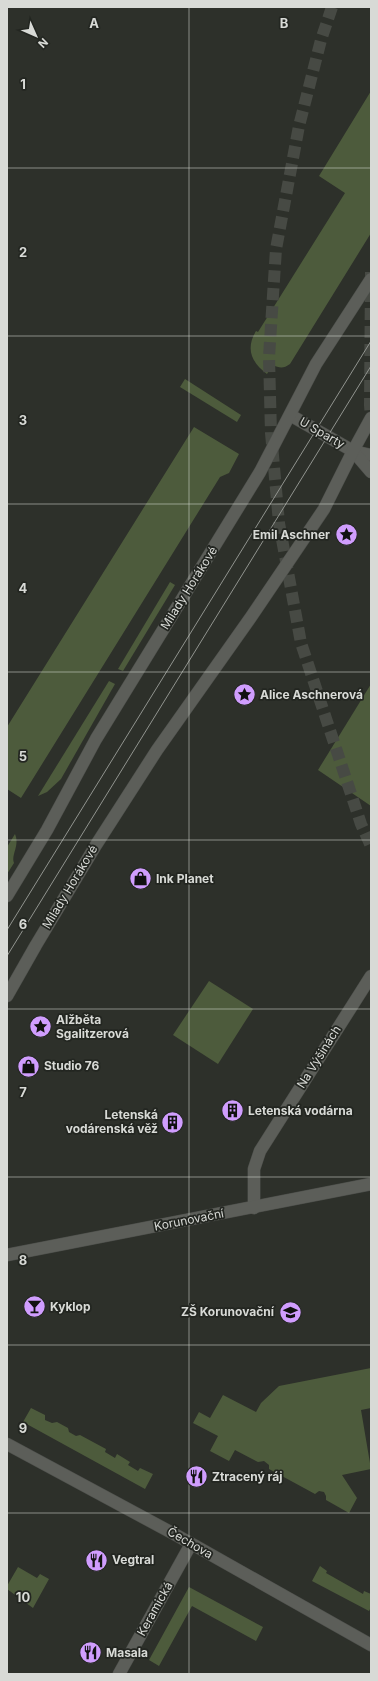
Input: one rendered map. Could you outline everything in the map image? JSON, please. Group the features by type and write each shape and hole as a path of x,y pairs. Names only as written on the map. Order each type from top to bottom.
{"main road":[{"name":"Milady Horákové","path":"7,896 47,830 96,739 260,472 316,364 371,279"},
{"name":"U Sparty","path":"290,415 353,451 371,455"},
{"name":"Milady Horákové","path":"7,996 96,845 157,750 252,617 324,510 371,418"},
{"name":"U Sparty","path":"353,451 371,472"},
{"name":"Na Výšinách","path":"254,1208 254,1169 260,1151 371,976"},
{"name":"Korunovační","path":"7,1255 371,1184"},
{"name":"Čechova","path":"7,1444 191,1544 371,1645"},
{"name":"Keramická","path":"119,1674 191,1544"}],"green space":[{"path":"371,91 371,233 290,364 281,368 272,365 267,374 257,365 252,355 251,344 253,338 256,331 258,332 345,193 319,176"},
{"path":"185,379 241,415 237,422 180,387"},
{"path":"194,427 239,454 229,473 220,477 21,798 7,789 7,727"},
{"path":"170,582 175,585 123,671 118,669"},
{"path":"109,681 115,684 61,779 47,792 38,796"},
{"path":"371,684 371,806 318,770"},
{"path":"15,834 17,842 13,860 14,863 7,874 7,847"},
{"path":"209,981 253,1009 218,1064 173,1035"},
{"path":"371,1368 371,1408 361,1410 371,1469 342,1475 357,1498 349,1513 326,1500 324,1492 319,1491 315,1494 269,1469 269,1465 264,1461 258,1462 235,1450 229,1461 210,1451 218,1436 193,1423 199,1412 210,1418 223,1395 256,1412 261,1403 279,1386"},
{"path":"31,1408 45,1415 45,1420 52,1423 57,1422 68,1428 69,1432 76,1436 80,1435 106,1449 105,1452 115,1458 117,1454 130,1462 128,1465 138,1471 140,1468 153,1474 145,1489 23,1422"},
{"path":"320,1566 327,1571 326,1573 363,1594 364,1591 371,1594 371,1607 369,1611 312,1581"},
{"path":"18,1567 37,1578 40,1574 49,1579 33,1608 7,1589 7,1586"},
{"path":"189,1587 263,1627 256,1641 192,1606 159,1666 149,1660"}],"tunnel":[{"path":"332,7 321,40 299,126 276,249 269,357 271,433 279,523 301,643 361,824 371,846"},
{"path":"371,272 371,418"}],"tram line":[{"path":"7,930 371,341"},
{"path":"7,956 371,366"}],"place":[{"name":"Emil Aschner","path":"346,535"},
{"name":"Alice Aschnerová","path":"245,695"},
{"name":"Ink Planet","path":"140,879"},
{"name":"Alžběta Sgalitzerová","path":"40,1027"},
{"name":"Studio 76","path":"29,1066"},
{"name":"Letenská vodárna","path":"232,1111"},
{"name":"Letenská vodárenská věž","path":"173,1122"},
{"name":"Kyklop","path":"35,1307"},
{"name":"ZŠ Korunovační","path":"290,1312"},
{"name":"Ztracený ráj","path":"196,1477"},
{"name":"Vegtral","path":"96,1560"},
{"name":"Masala","path":"90,1653"}]}
